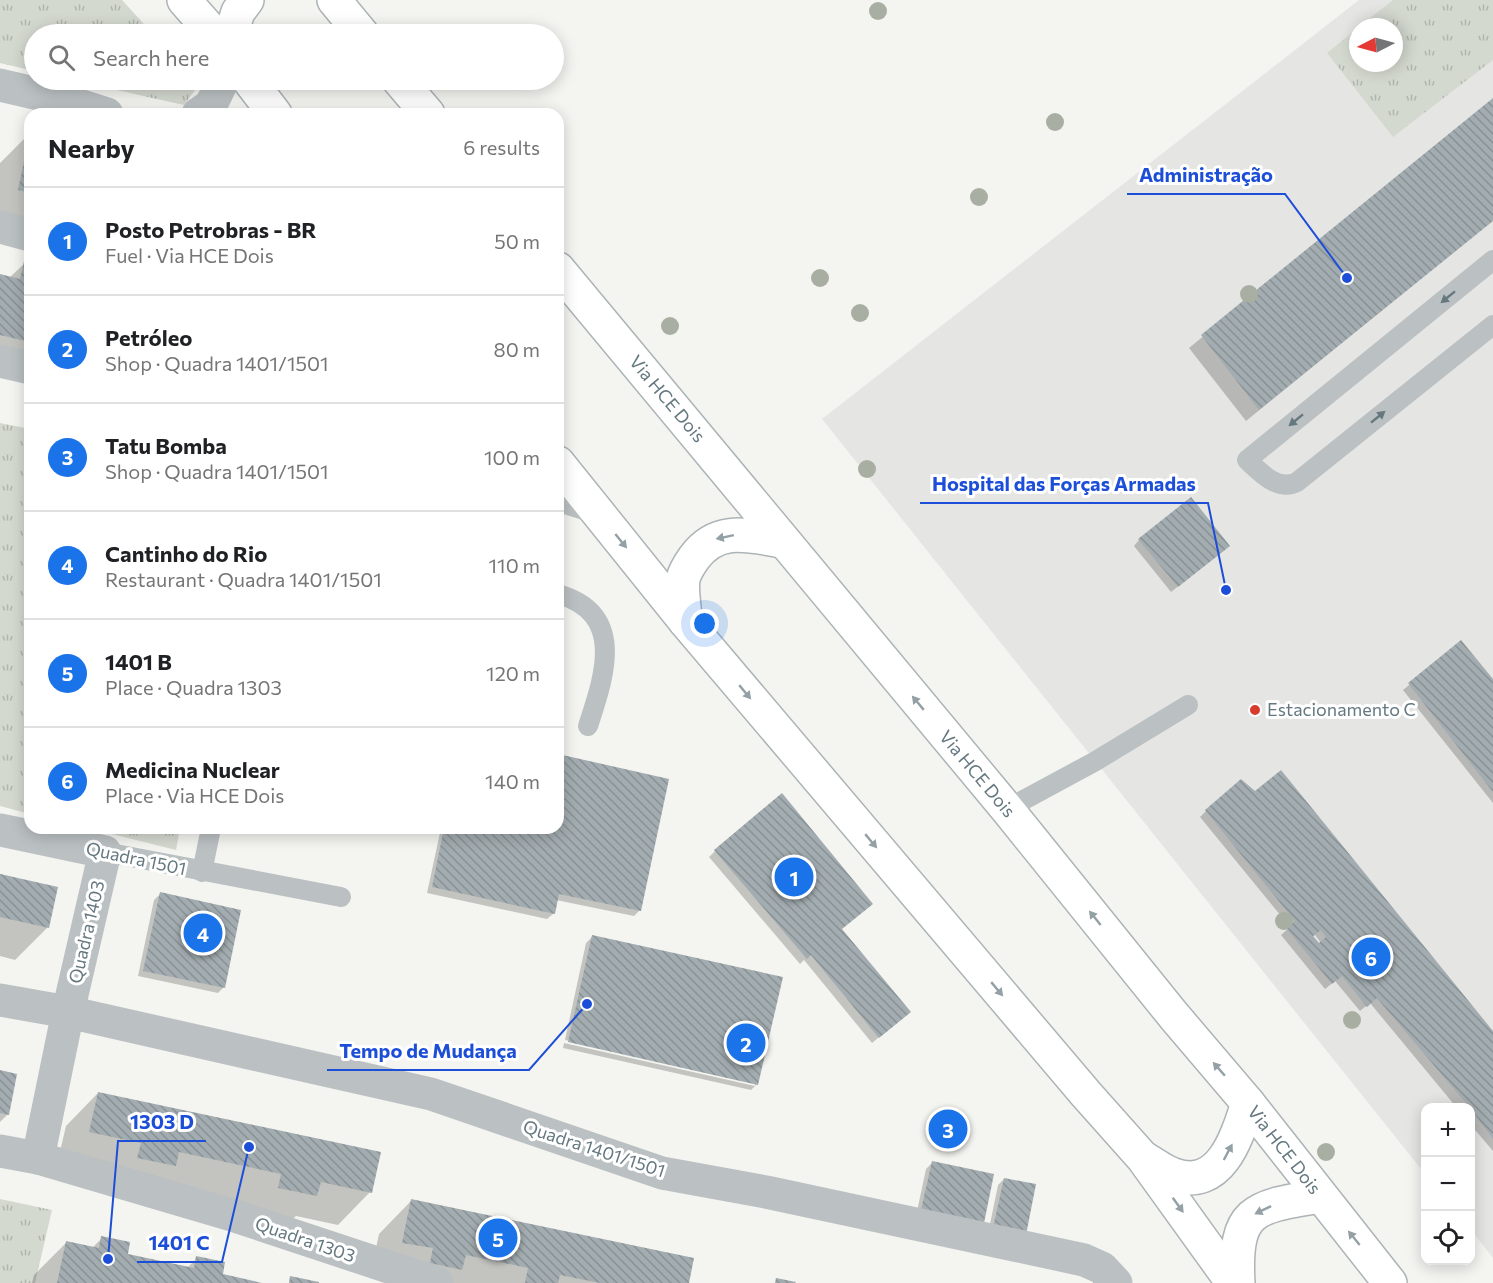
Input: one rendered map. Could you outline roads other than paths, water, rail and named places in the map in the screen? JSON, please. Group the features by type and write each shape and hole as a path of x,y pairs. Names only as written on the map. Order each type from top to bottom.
{"main road":[{"path":"184,0 205,24"},
{"path":"234,24 238,12 247,0"},
{"path":"334,0 354,24"},
{"path":"257,90 270,108"},
{"path":"408,90 423,108"},
{"name":"Via HCE Dois","path":"564,276 1007,809 1174,1016 1248,1103 1390,1283"},
{"path":"564,470 685,621 1086,1094 1143,1158 1236,1283"},
{"path":"685,621 683,579 687,567 708,542 722,537 747,535 782,541"},
{"path":"1143,1158 1173,1175 1196,1178 1205,1176 1216,1170 1224,1160 1248,1103"},
{"path":"1236,1283 1238,1242 1248,1217 1275,1204 1320,1196"}],"street":[{"path":"0,85 85,108"},
{"path":"207,108 211,105 218,90"},
{"path":"0,227 24,233"},
{"path":"0,361 24,367"},
{"path":"564,497 593,506"},
{"name":"Quadra 1501","path":"0,830 105,852"},
{"name":"Quadra 1403","path":"38,1158 68,1012 105,852"},
{"path":"0,1000 68,1012"},
{"name":"Quadra 1401/1501","path":"68,1012 431,1094 662,1173 766,1192 1084,1260 1102,1268 1116,1283"},
{"name":"Quadra 1303","path":"0,1151 38,1158 236,1216 436,1283"}],"lane":[{"path":"1493,260 1247,460 1272,481 1287,485 1297,482 1493,325"},
{"path":"564,596 588,611 599,623 604,636 606,657 602,684 588,726"},
{"path":"1007,809 1095,762 1188,705"},
{"path":"202,872 210,834"},
{"name":"Quadra 1501","path":"105,852 341,897"}],"place":[{"name":"Administração","path":"1347,278"},
{"name":"Hospital das Forças Armadas","path":"1226,590"},
{"name":"Estacionamento C","path":"1255,710"},
{"name":"Posto Petrobras - BR","path":"794,877"},
{"name":"Cantinho do Rio","path":"203,933"},
{"name":"Medicina Nuclear","path":"1371,957"},
{"name":"Tempo de Mudança","path":"587,1004"},
{"name":"Petróleo","path":"746,1043"},
{"name":"Tatu Bomba","path":"948,1129"},
{"name":"1401 C","path":"249,1147"},
{"name":"1401 B","path":"498,1238"},
{"name":"1303 D","path":"108,1259"}]}
